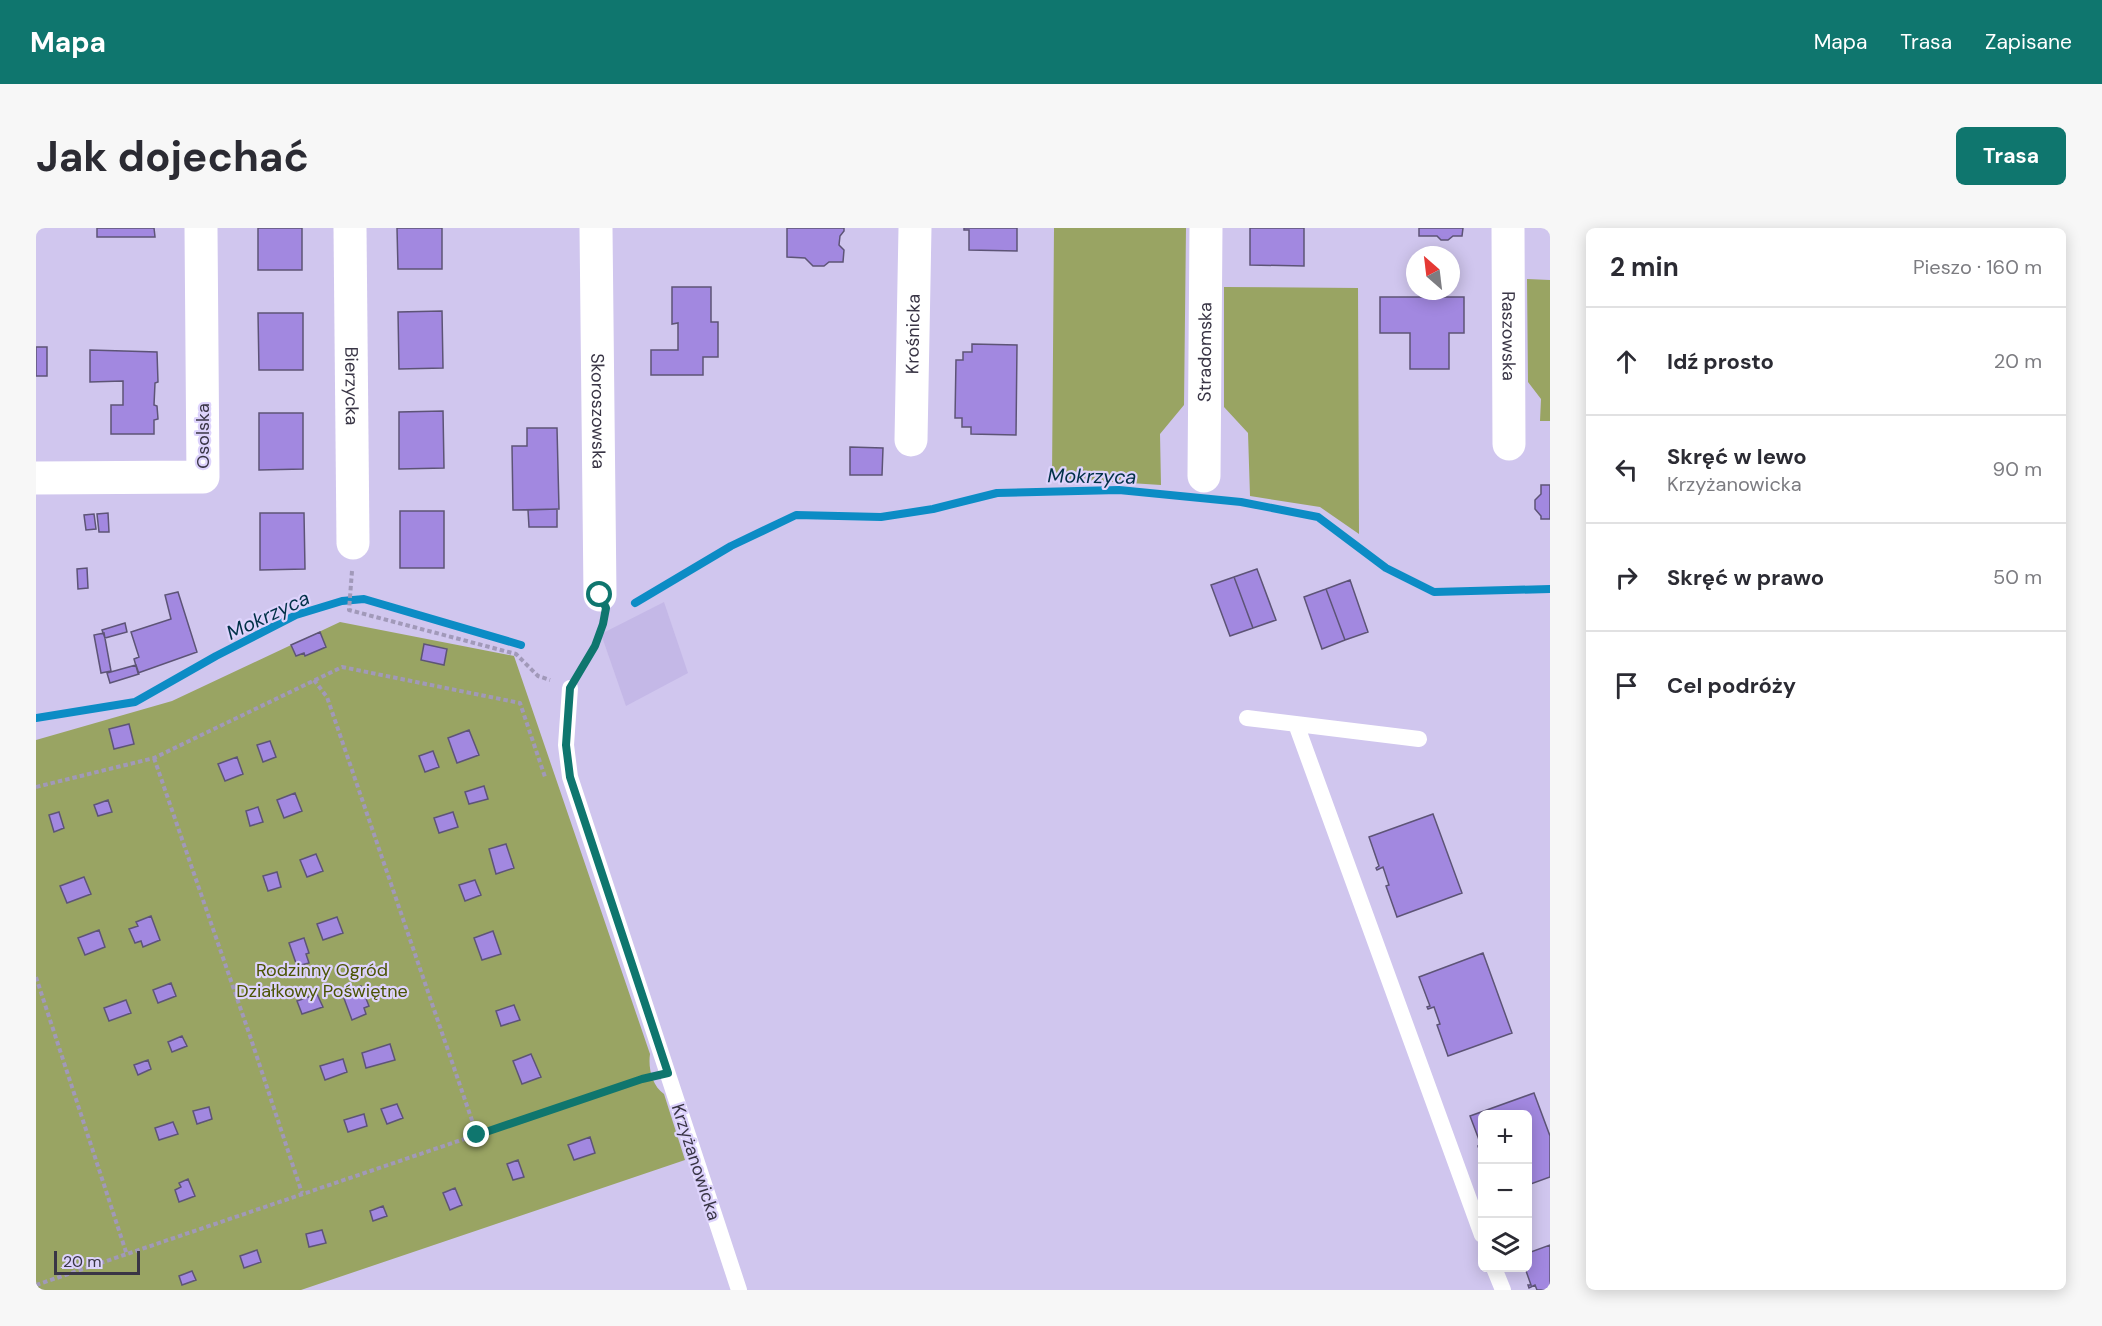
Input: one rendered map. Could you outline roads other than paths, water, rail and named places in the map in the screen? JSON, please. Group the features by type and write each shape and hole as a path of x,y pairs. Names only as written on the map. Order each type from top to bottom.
{"street":[{"name":"Osolska","path":"36,478 203,477 201,228"},
{"name":"Bierzycka","path":"350,228 353,543"},
{"name":"Skoroszowska","path":"596,228 600,595"},
{"name":"Krośnicka","path":"911,440 915,228"},
{"name":"Stradomska","path":"1204,476 1206,228"},
{"name":"Raszowska","path":"1508,228 1509,444"}],"lane":[{"name":"Krzyżanowicka","path":"570,688 566,745 570,777 739,1290"},
{"path":"1247,718 1419,739"},
{"path":"1296,724 1478,1224"},
{"path":"1496,1272 1503,1290"}],"waterway":[{"name":"Mokrzyca","path":"635,603 731,546 796,515 881,517 933,509 997,493 1119,490 1241,502 1318,517 1386,568 1434,592 1550,589"},
{"name":"Mokrzyca","path":"36,718 135,702 216,656 296,615 342,601 364,599 521,645"}],"park label":[{"name":"Rodzinny Ogród Działkowy Poświętne","path":"322,980"}]}
